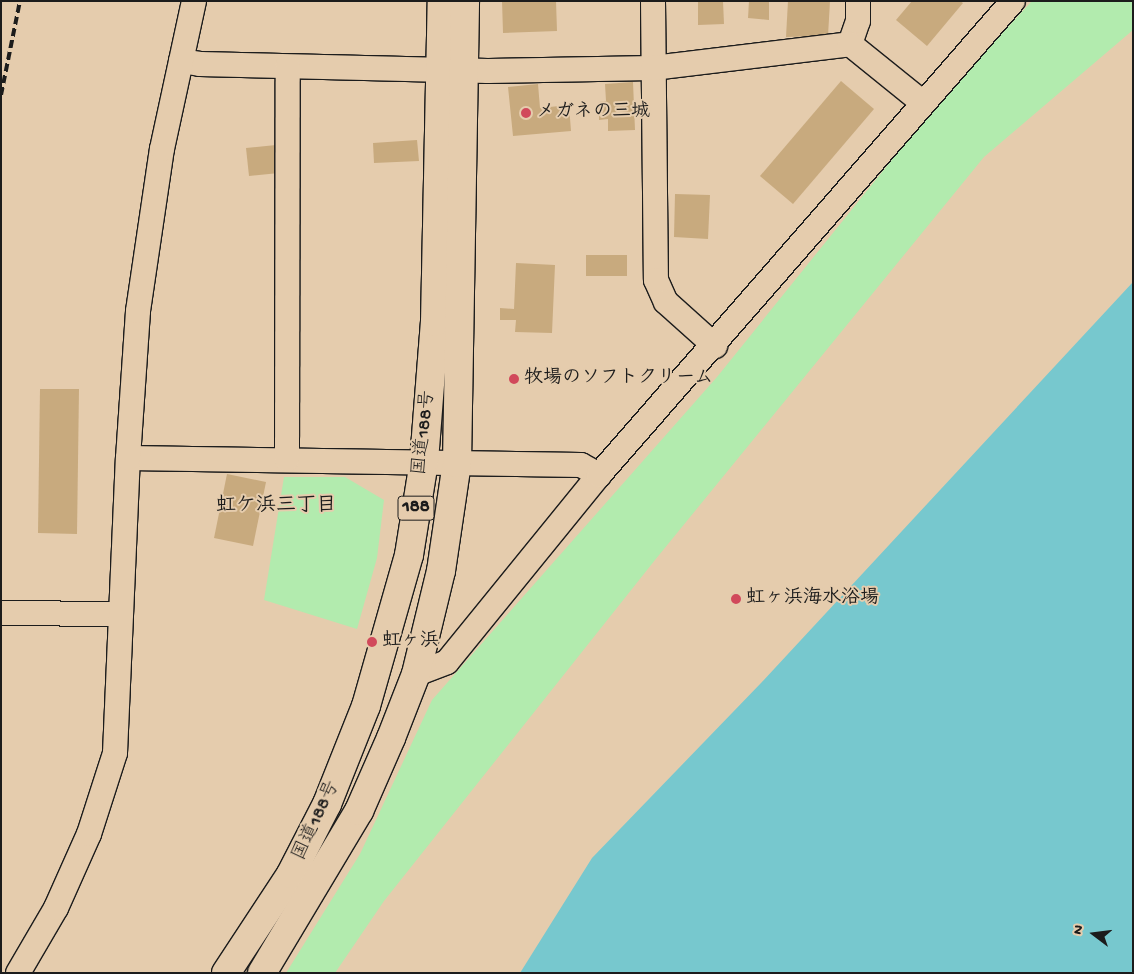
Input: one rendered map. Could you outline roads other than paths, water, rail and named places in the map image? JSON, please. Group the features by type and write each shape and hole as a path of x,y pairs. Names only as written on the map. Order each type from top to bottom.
{"highway":[{"name":"国道188号","path":"262,973 359,811 416,674 441,571 457,463 453,68 442,1"},
{"name":"国道188号","path":"226,973 291,874 327,804 366,706 409,555 424,461 453,68 465,1"}],"street":[{"path":"18,973 56,908 104,797 116,753 128,458 141,292 162,149 194,1"},
{"path":"653,1 656,280 666,302 715,346"},
{"path":"850,44 858,21 858,1"},
{"path":"416,674 447,662 599,476 715,346 1013,1"},
{"path":"181,61 288,66 653,68 850,44 923,103"},
{"path":"287,459 288,66"},
{"path":"128,458 424,461 582,466 599,476"},
{"path":"1,613 121,614"}],"water":[{"path":"1133,282 1133,973 520,973 592,858 761,683"}],"railway":[{"path":"1,95 20,1"}],"place":[{"name":"メガネの三城","path":"526,113"},
{"name":"牧場のソフトクリーム","path":"514,379"},
{"name":"虹ヶ浜海水浴場","path":"736,599"},
{"name":"虹ヶ浜","path":"372,642"}],"district":[{"name":"虹ケ浜三丁目","path":"276,506"}]}
